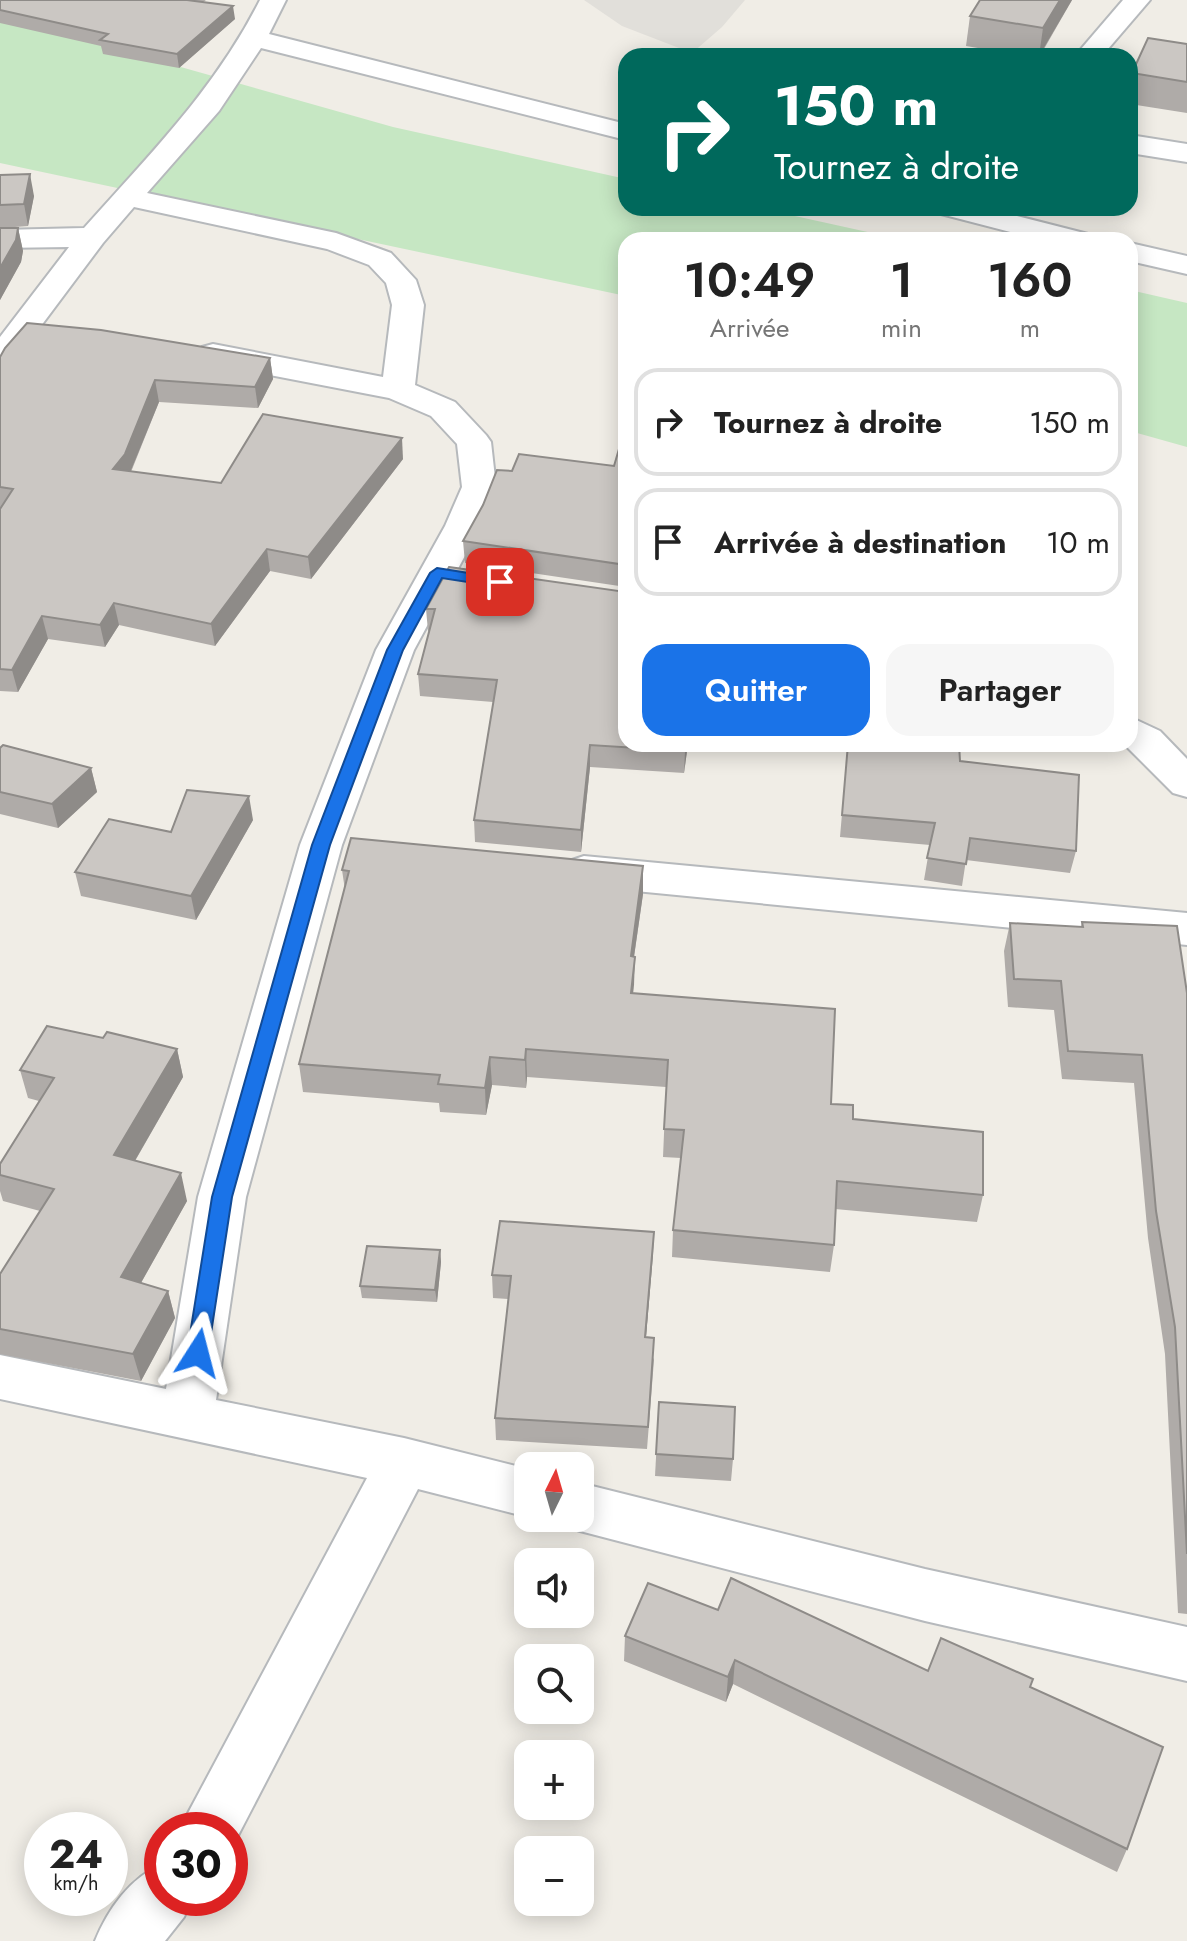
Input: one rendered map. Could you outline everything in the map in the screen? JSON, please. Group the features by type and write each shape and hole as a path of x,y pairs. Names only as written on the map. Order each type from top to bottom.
{"street":[{"path":"0,359 40,328 92,237 209,105 254,38 273,0"},
{"path":"1095,48 1137,0"},
{"path":"254,38 618,130"},
{"path":"1138,145 1187,153"},
{"path":"127,197 336,242 380,259 401,280 408,305 398,390"},
{"path":"982,216 1046,232"},
{"path":"0,239 92,237"},
{"path":"1138,254 1187,265"},
{"path":"179,349 398,390 443,409 474,442 479,487 463,526 453,575 395,650 345,847 222,1197 188,1415"},
{"path":"1138,735 1187,783"},
{"path":"542,866 1187,929"},
{"path":"0,1377 404,1462 514,1490"},
{"path":"219,1812 404,1462"},
{"path":"594,1511 925,1595 1187,1654"},
{"path":"126,1941 146,1916"}],"shaded area":[{"path":"584,0 745,0 722,27 698,48 679,48 622,26"}],"green space":[{"path":"0,16 393,127 618,177 618,216 795,216 868,232 618,232 618,294 0,163"},
{"path":"1138,292 1187,303 1187,447 1138,433"}],"building":[{"path":"0,0 187,0 233,6 177,54 100,40 108,34 0,10"},
{"path":"980,0 1060,0 1043,28 970,16"},
{"path":"1148,38 1187,44 1187,82 1138,74 1138,60"},
{"path":"30,174 24,204 0,205 0,175"},
{"path":"0,228 18,228 16,240 0,268"},
{"path":"27,323 101,330 270,358 255,387 155,380 125,454 113,469 221,483 263,414 402,438 308,557 267,549 211,624 114,603 100,625 42,616 12,670 0,669 0,509 13,489 0,487 0,357"},
{"path":"618,452 618,564 463,541 483,505 497,470 512,471 519,454 614,466"},
{"path":"449,567 618,591 618,747 590,745 581,830 474,820 497,680 418,674 435,609 426,609"},
{"path":"3,745 91,768 52,804 0,792 0,748"},
{"path":"847,752 959,752 960,761 1079,775 1076,851 970,838 966,864 927,858 935,823 842,815"},
{"path":"187,790 249,796 191,896 75,872 109,819 171,832"},
{"path":"351,838 643,866 631,956 635,957 631,993 835,1009 831,1104 853,1105 853,1119 983,1132 983,1195 837,1181 834,1245 673,1230 684,1130 664,1129 668,1060 526,1049 525,1060 490,1057 485,1088 438,1084 440,1075 299,1064 349,871 342,870"},
{"path":"1082,922 1177,926 1187,993 1187,1554 1175,1327 1156,1211 1142,1055 1068,1051 1061,981 1014,979 1010,923 1083,927"},
{"path":"47,1026 103,1038 107,1032 177,1049 114,1155 181,1173 121,1277 168,1291 133,1354 0,1329 0,1274 54,1189 0,1175 0,1164 54,1078 20,1070"},
{"path":"500,1221 654,1232 645,1337 654,1338 648,1427 495,1418 511,1276 492,1275"},
{"path":"367,1246 440,1250 435,1290 360,1286"},
{"path":"659,1402 735,1407 733,1459 656,1454"},
{"path":"731,1578 928,1671 941,1638 1033,1679 1030,1687 1163,1747 1127,1849 735,1660 728,1677 625,1636 648,1583 718,1610"}],"route":[{"path":"198,1353 222,1197 321,845 395,650 437,573 500,582"}]}
